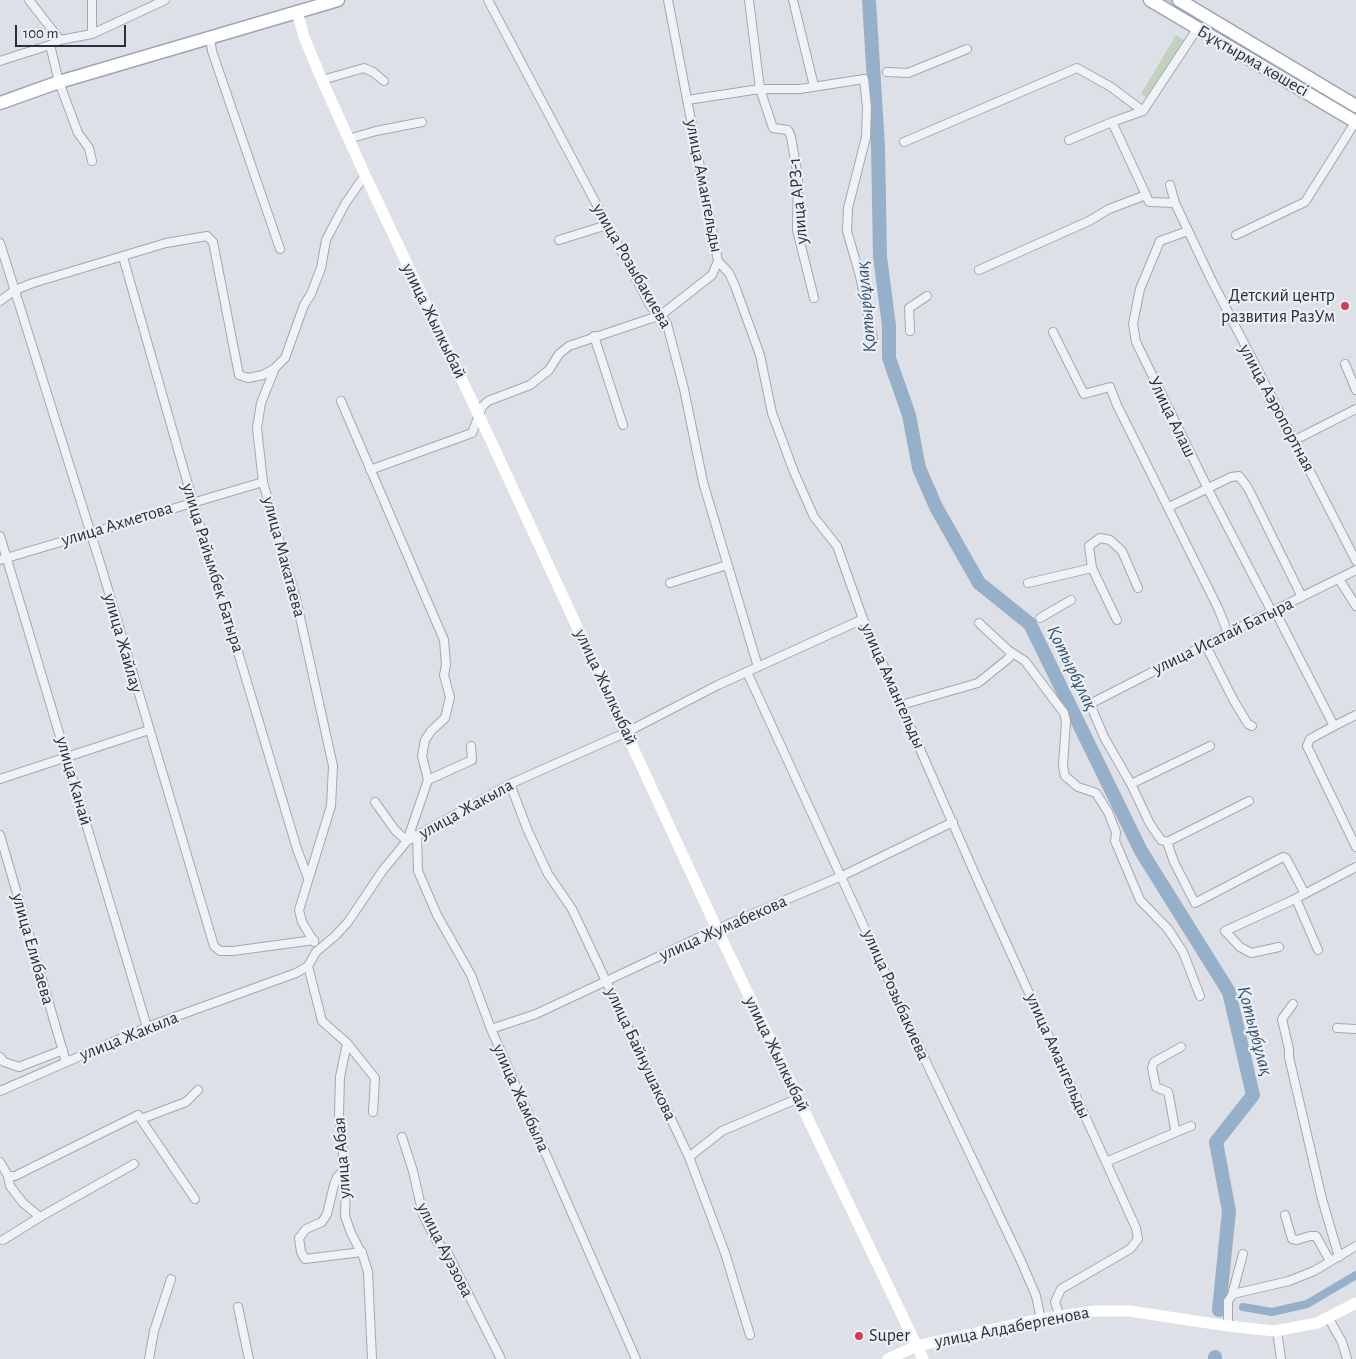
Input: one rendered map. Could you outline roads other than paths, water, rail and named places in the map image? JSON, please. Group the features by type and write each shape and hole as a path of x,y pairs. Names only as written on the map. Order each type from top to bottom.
{"main road":[{"path":"0,103 59,82 297,12 319,3 338,0"},
{"name":"Бұқтырма көшесі","path":"1150,0 1356,122"},
{"name":"Бұқтырма көшесі","path":"1179,0 1356,106"}],"street":[{"path":"29,0 60,40"},
{"path":"92,0 92,34"},
{"path":"0,62 60,40 92,34 165,0"},
{"name":"улица Розыбакиева","path":"488,0 651,307 661,315 667,324 674,343 703,482 758,667"},
{"name":"улица Амангельды","path":"668,0 718,261 729,273 735,286 760,355 772,413 794,472 814,517 837,546 863,620 1136,1228 1138,1240 1130,1250 1060,1289 1055,1302 1060,1317"},
{"name":"улица АРЗ-1","path":"750,0 760,89 773,128 788,130 791,137 798,177 797,230 814,298"},
{"path":"794,0 814,86"},
{"name":"улица Жылкыбай","path":"297,12 304,37 348,139 479,415 717,929 923,1359"},
{"path":"1069,140 1143,111 1197,29"},
{"path":"210,37 212,51 280,249"},
{"path":"50,45 59,82 78,133 89,148 92,161"},
{"path":"887,72 908,73 967,49"},
{"path":"322,80 364,68 373,72 384,82"},
{"path":"904,142 1077,68 1111,87 1143,111"},
{"path":"687,100 760,89 814,86 864,79 867,108 866,137 848,208 847,231 860,276 873,339"},
{"path":"348,139 376,131 422,122"},
{"path":"1112,122 1149,202 1175,203"},
{"path":"1236,236 1305,202 1356,122"},
{"name":"улица Макатаева","path":"316,952 314,940 302,922 298,910 331,806 334,766 296,599 263,482 257,428 261,403 275,368 285,358 304,305 311,294 321,268 326,240 345,204 365,175"},
{"name":"улица Аэропортная","path":"1170,185 1175,203 1188,231 1293,441 1356,561"},
{"path":"979,270 1109,209 1146,195"},
{"path":"559,240 607,225"},
{"name":"Улица Алаш","path":"1188,231 1160,241 1140,289 1133,324 1136,342 1208,488 1334,726"},
{"path":"0,301 15,290 166,243 207,236 213,242 239,375 248,378 263,375 275,368"},
{"name":"улица Жайлау","path":"0,243 214,946 220,951 233,951 314,940"},
{"name":"улица Райымбек Батыра","path":"123,257 193,502 297,849 308,878"},
{"path":"472,433 482,406 488,401 536,380 548,370 559,354 569,346 661,315 712,275 718,261"},
{"path":"910,331 909,308 927,296"},
{"path":"1052,332 1084,394 1110,387 1117,405 1218,608 1228,633"},
{"path":"594,336 623,425"},
{"path":"1345,364 1356,390"},
{"path":"341,401 444,640 446,665 444,675 450,696 445,718 431,731 425,740 422,756 428,780 407,841 395,830 375,802"},
{"path":"1293,441 1356,409"},
{"path":"370,470 472,433 490,439"},
{"path":"1169,507 1232,477 1239,476 1244,481 1302,597"},
{"name":"улица Ахметова","path":"3,559 263,482"},
{"name":"улица Канай","path":"0,536 3,559 67,757 147,1027"},
{"path":"1117,620 1092,568 1089,546 1100,538 1110,540 1122,551 1138,588"},
{"path":"670,583 727,566"},
{"path":"1028,583 1092,568"},
{"name":"улица Исатай Батыра","path":"1131,784 1104,737 1090,704 1205,644 1356,570"},
{"path":"1339,578 1356,606"},
{"path":"1040,618 1071,600"},
{"name":"улица Жакыла","path":"0,1091 147,1027 296,973 308,966 316,952 348,922 383,870 407,841 510,784 627,732 718,685 863,620"},
{"path":"978,623 1011,652 1025,661 1064,713 1066,720 1063,766 1065,776 1078,787 1096,793 1108,812 1116,832 1115,841 1140,900 1168,929 1183,952 1200,996"},
{"path":"1205,644 1234,701 1248,724 1252,726"},
{"path":"901,705 978,683 1009,658 1011,652"},
{"name":"улица Розыбакиева","path":"747,672 928,1066 1021,1261 1036,1296 1041,1319"},
{"path":"1356,715 1310,739 1307,746 1356,847"},
{"path":"0,779 149,730"},
{"path":"428,780 472,760 471,746"},
{"path":"1210,746 1131,784 1150,824 1161,840 1166,842 1195,903 1283,857 1286,858 1305,894"},
{"name":"улица Байнушакова","path":"510,784 528,831 548,874 572,909 689,1157 725,1253 750,1335"},
{"path":"1166,842 1249,801"},
{"name":"улица Жумабекова","path":"492,1029 536,1014 717,929 842,876 953,822"},
{"name":"улица Елибаева","path":"0,835 66,1062"},
{"name":"улица Жамбыла","path":"417,835 418,871 438,915 471,975 492,1029 636,1359"},
{"path":"1279,947 1251,953 1240,947 1226,931 1296,899 1356,867"},
{"path":"1296,899 1318,950"},
{"path":"308,966 322,1021 346,1043 375,1078 373,1112"},
{"path":"1293,1004 1282,1019 1289,1049 1288,1052 1322,1199 1339,1257"},
{"path":"1337,1028 1356,1029"},
{"name":"улица Абая","path":"346,1043 340,1077 339,1114 343,1171 346,1183 345,1216 351,1233 362,1252 368,1272 372,1359"},
{"path":"1174,1133 1176,1129 1168,1092 1156,1087 1152,1068 1154,1062 1182,1048"},
{"path":"0,1057 4,1062 19,1067 63,1050"},
{"path":"141,1119 186,1102 198,1090"},
{"path":"689,1157 722,1131 799,1098"},
{"path":"8,1176 15,1176 138,1115 195,1199"},
{"path":"1106,1162 1191,1126"},
{"name":"улица Ауэзова","path":"402,1137 413,1171 423,1215 437,1242 447,1252 501,1359"},
{"path":"0,1162 8,1176 10,1186 23,1203 40,1217"},
{"path":"3,1240 134,1164"},
{"path":"343,1171 337,1177 327,1214 322,1222 306,1229 299,1238 301,1252 305,1259 362,1252"},
{"path":"1285,1215 1292,1239 1297,1240 1316,1236 1330,1261"},
{"path":"1232,1294 1243,1290 1289,1282 1339,1257 1356,1246"},
{"path":"1228,1326 1228,1301 1232,1294 1243,1254"},
{"path":"149,1359 154,1331 171,1279"},
{"name":"улица Алдабергенова","path":"888,1359 916,1346 1041,1319 1095,1311 1129,1311 1228,1326 1277,1331 1316,1323 1356,1303"},
{"path":"238,1307 249,1359"},
{"path":"1328,1317 1342,1342 1346,1359"},
{"path":"1277,1331 1281,1359"}],"waterway":[{"name":"Қотырбұлақ","path":"869,0 878,147 880,257 889,326 889,358 909,415 919,468 936,507 979,583 1030,624 1141,851 1229,992 1253,1095 1216,1142 1229,1211 1219,1310"},
{"name":"Бұқтырма көшесі","path":"1243,1307 1272,1312 1307,1304 1356,1275"}],"place":[{"name":"Детский центр развития РазУм","path":"1345,306"},
{"name":"Super","path":"859,1336"}]}
